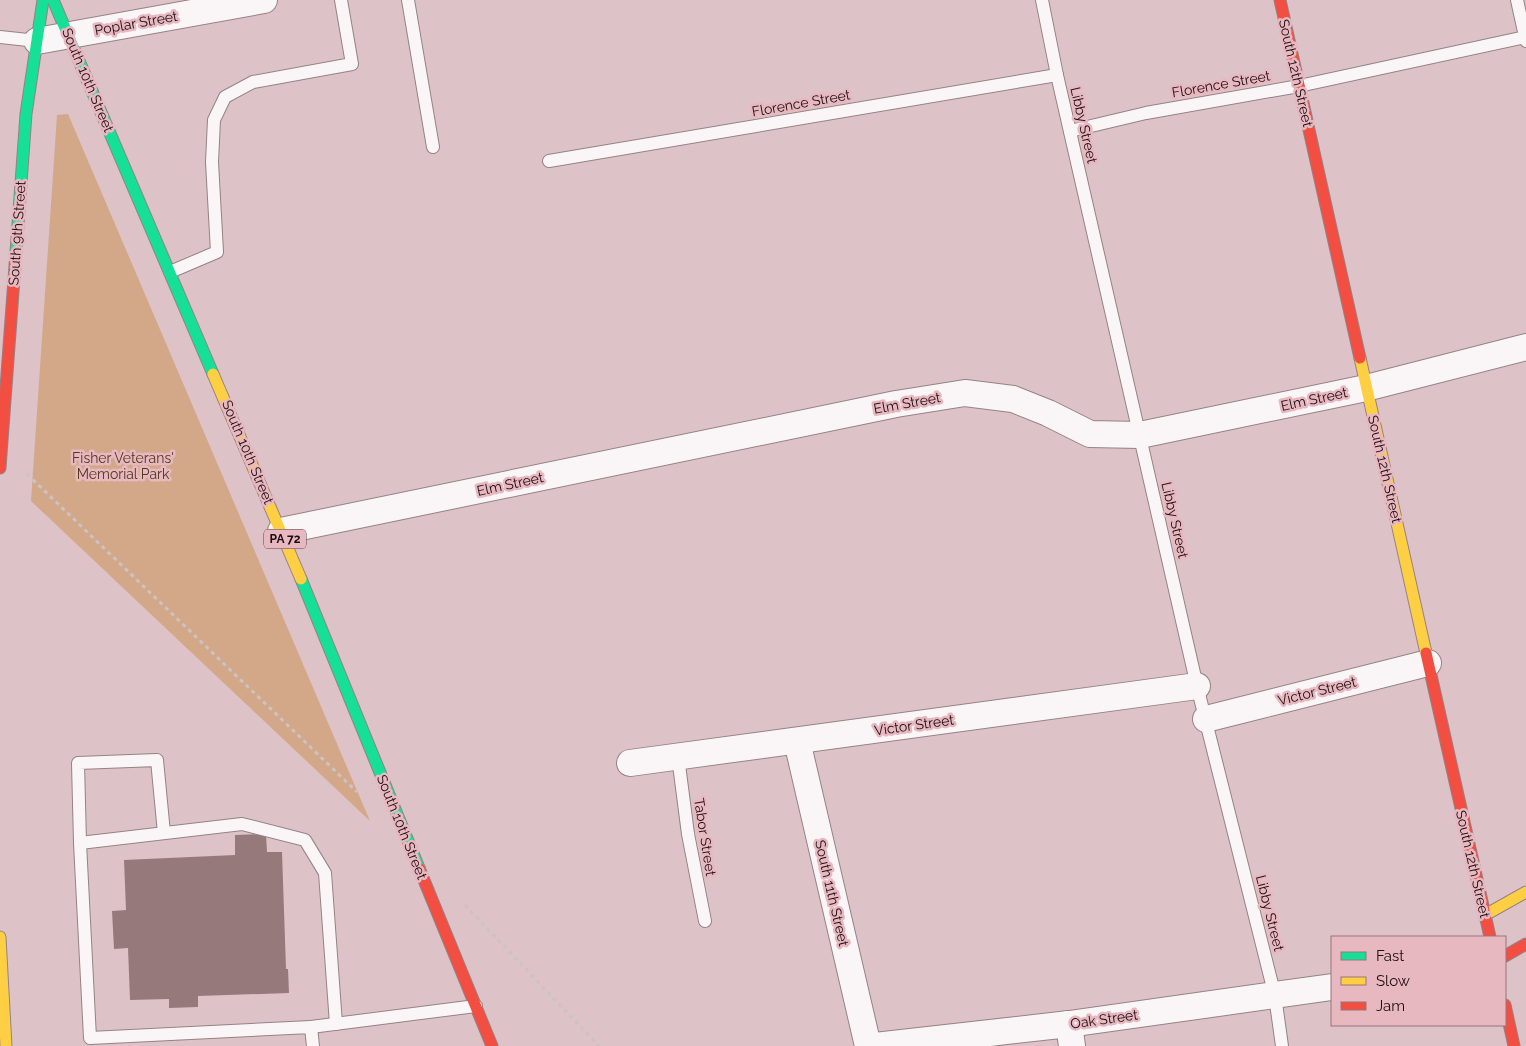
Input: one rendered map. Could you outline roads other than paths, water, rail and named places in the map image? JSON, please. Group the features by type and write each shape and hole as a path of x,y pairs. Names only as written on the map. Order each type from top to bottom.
{"main road":[{"name":"South 9th Street","path":"0,468 26,114 43,0"},
{"name":"South 10th Street","path":"53,0 70,35 281,531 492,1046"},
{"name":"South 12th Street","path":"1280,0 1490,936"},
{"path":"1485,915 1526,892"},
{"path":"0,937 6,1046"},
{"path":"1506,955 1526,944"},
{"path":"1506,1010 1514,1046"}],"street":[{"name":"Poplar Street","path":"37,41 206,5 264,0"},
{"name":"Elm Street","path":"281,531 896,404 964,393 1013,400 1048,413 1090,434 1140,435 1366,388 1526,346"},
{"name":"Victor Street","path":"1206,719 1428,663"},
{"name":"Victor Street","path":"630,764 1197,686"},
{"name":"South 11th Street","path":"797,741 868,1046"},
{"name":"Oak Street","path":"876,1046 1071,1035 1331,987"}],"lane":[{"path":"170,272 217,252 212,162 214,120 225,97 253,82 352,64 341,0"},
{"path":"408,0 433,147"},
{"name":"Libby Street","path":"1042,0 1057,75 1197,686 1275,996 1282,1046"},
{"path":"1517,0 1526,39"},
{"path":"0,37 37,41"},
{"name":"Florence Street","path":"1070,131 1146,113 1299,86 1526,39"},
{"name":"Florence Street","path":"549,162 1057,75"},
{"name":"Tabor Street","path":"678,757 688,834 705,921"},
{"path":"164,833 157,760 78,763 90,1038 311,1027 476,1006"},
{"path":"80,843 242,824 305,840 325,873 336,1024"},
{"path":"311,1027 313,1046"}],"park label":[{"name":"Fisher Veterans' Memorial Park","path":"123,466"}]}
